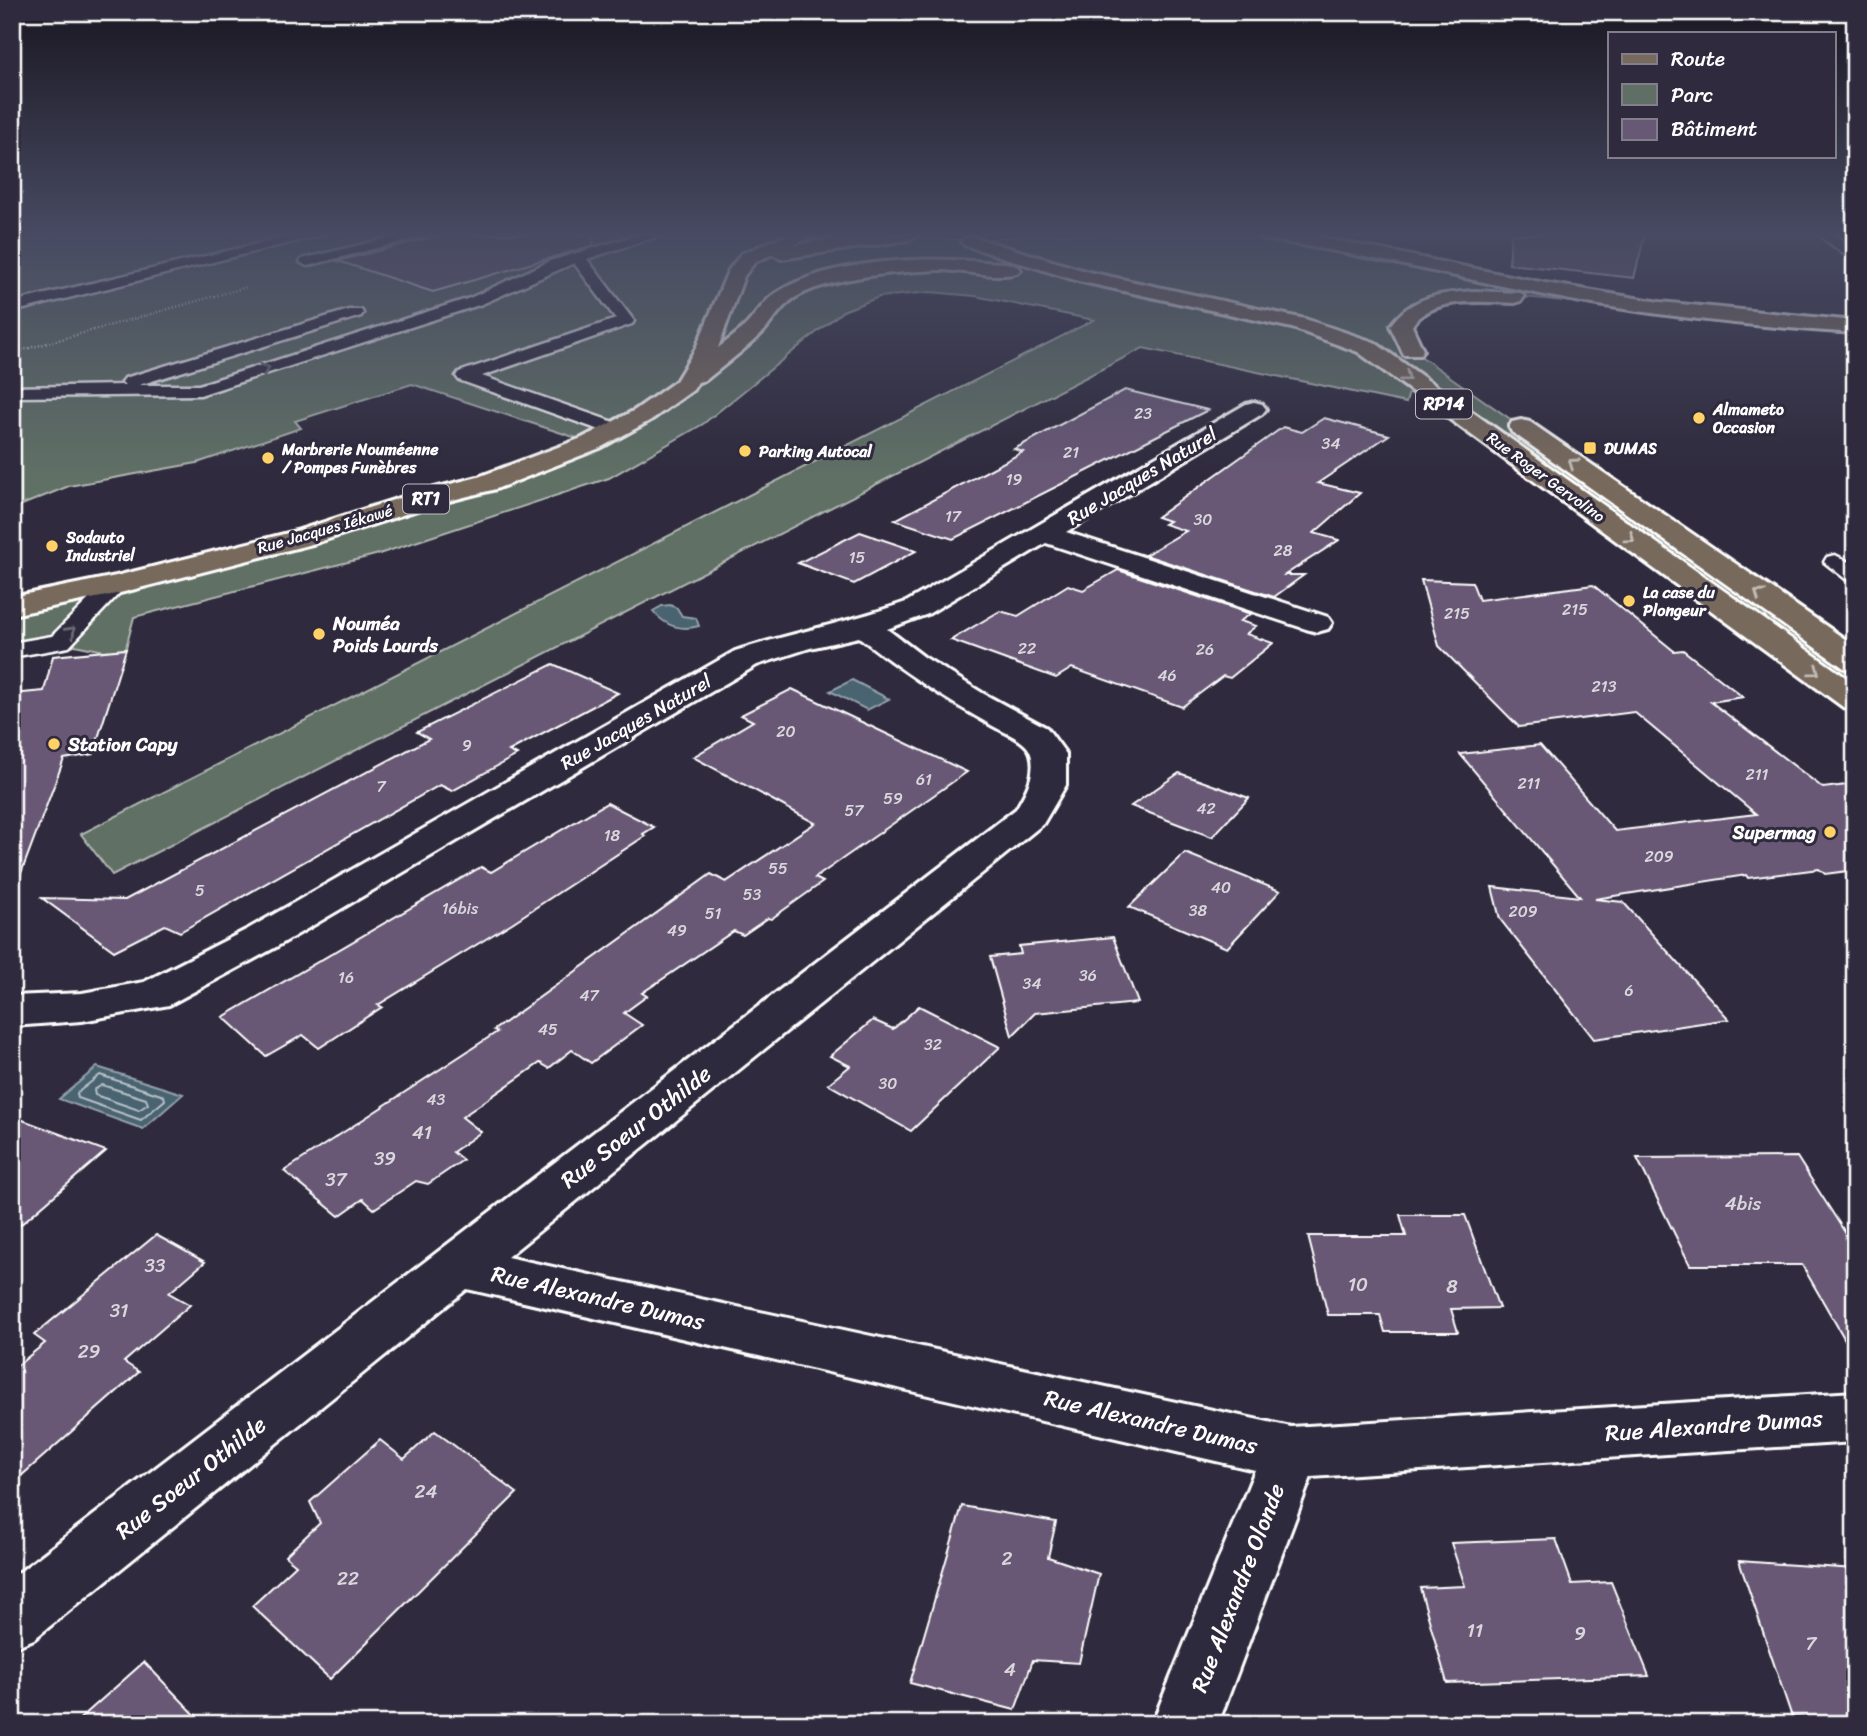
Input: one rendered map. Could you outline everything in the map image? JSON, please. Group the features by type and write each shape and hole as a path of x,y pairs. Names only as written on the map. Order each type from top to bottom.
{"main road":[{"name":"Rue Jacques Iékawé","path":"12,606 116,585 306,537 424,499 487,483 591,443 643,415 685,385 707,348 720,315"},
{"path":"685,385 753,330 766,315"},
{"name":"Rue Roger Gervolino","path":"1258,315 1298,323 1366,347 1855,700"},
{"name":"RP14","path":"1316,315 1363,328 1412,350 1435,366"},
{"path":"1409,315 1401,326 1412,350"},
{"path":"1703,315 1855,327"},
{"path":"1721,315 1762,321"},
{"name":"Rue Roger Gervolino","path":"1502,414 1855,662"}],"street":[{"name":"Rue Jacques Naturel","path":"12,1011 82,1007 154,995 261,938 747,658 803,640 865,627 917,608 1254,409"},
{"path":"1045,534 1317,623"},
{"name":"Rue Soeur Othilde","path":"12,1617 1030,816 1048,785 1049,754 1035,734 948,687 865,627"},
{"name":"Rue Alexandre Dumas","path":"460,1267 1291,1453 1855,1417"},
{"name":"Rue Alexandre Olonde","path":"1185,1724 1291,1453"}],"lane":[{"path":"100,391 348,315"},
{"path":"12,392 201,390 433,315"},
{"path":"615,429 465,376 626,321 622,315"},
{"path":"1845,562 1855,575"},
{"path":"12,650 60,642 116,585"}],"path":[{"path":"12,353 148,315"}],"green space":[{"path":"12,315 838,315 703,424 609,478 379,554 134,617 124,655 60,642 12,650 12,606 306,537 589,442 412,384 295,421 301,428 197,463 69,486 12,509"},
{"path":"1069,315 1411,315 1412,350 1855,661 1855,700 1412,381 1406,403 1143,348 112,875 81,834 1094,320"},
{"path":"1702,315 1724,315 1761,321"}],"water":[{"path":"670,605 677,608 682,616 696,618 699,626 674,626 653,611"},
{"path":"852,680 889,699 867,710 830,691"},
{"path":"97,1067 183,1094 143,1129 59,1099"}],"building":[{"path":"1125,390 1208,410 953,539 895,520 1023,452 1014,449"},
{"path":"1324,418 1389,435 1318,483 1360,493 1314,533 1339,540 1285,575 1304,575 1274,597 1145,555 1186,531 1164,524 1169,521 1157,517 1283,427 1302,432"},
{"path":"860,532 916,551 854,584 798,563"},
{"path":"1118,570 1251,614 1240,621 1256,626 1246,634 1273,643 1230,678 1223,676 1182,707 1072,668 1056,678 951,640 1000,611 1018,616 1068,585 1083,590"},
{"path":"1421,580 1472,582 1479,600 1593,585 1674,651 1683,650 1743,697 1711,702 1823,788 1855,784 1855,870 1825,874 1819,869 1748,878 1746,875 1595,899 1623,902 1729,1019 1594,1039 1500,919 1492,887 1580,897 1460,754 1540,745 1615,831 1756,814 1634,712 1519,727 1439,646"},
{"name":"Station Capy","path":"126,649 93,754 64,759 17,884 12,884 12,694 44,691 53,656"},
{"path":"553,664 618,693 509,751 517,755 452,791 440,785 180,932 165,925 114,951 42,898 125,900 429,739 417,732"},
{"path":"792,689 967,772 815,878 823,882 771,919 768,918 743,935 734,931 642,993 647,996 624,1013 642,1025 591,1063 572,1050 549,1068 540,1063 462,1117 481,1132 453,1152 463,1160 428,1184 416,1181 374,1209 363,1199 339,1216 284,1171 497,1032 494,1030 711,874 726,882 815,823 693,757 753,721 741,715"},
{"path":"1179,773 1249,798 1212,837 1131,806"},
{"path":"607,803 654,827 643,834 645,836 512,923 378,1005 382,1007 319,1048 303,1035 266,1056 223,1017 481,867 491,872"},
{"path":"1185,853 1280,891 1227,948 1129,907"},
{"path":"1113,937 1138,1003 1035,1013 1012,1036 990,957 1021,954 1019,946"},
{"path":"919,1006 1000,1047 911,1131 828,1084 850,1066 830,1056 873,1020 893,1029"},
{"path":"12,1116 106,1151 12,1232"},
{"path":"1797,1157 1855,1248 1855,1357 1802,1265 1690,1265 1637,1158"},
{"path":"1400,1215 1465,1215 1499,1308 1451,1309 1458,1332 1385,1332 1380,1315 1328,1315 1308,1236 1406,1236"},
{"path":"156,1235 205,1262 169,1293 190,1305 124,1362 139,1372 12,1484 12,1370 45,1343 34,1335"},
{"path":"435,1431 517,1493 330,1679 252,1606 296,1565 285,1556 320,1523 310,1502 380,1440 404,1459"},
{"path":"962,1506 1056,1522 1048,1557 1099,1574 1079,1663 1033,1660 1015,1710 910,1683"},
{"path":"1556,1539 1572,1584 1611,1582 1649,1676 1447,1683 1420,1588 1465,1586 1451,1543"},
{"path":"1739,1561 1855,1569 1855,1722 1792,1717"},
{"path":"144,1662 204,1724 74,1724"}],"place":[{"name":"Almameto Occasion","path":"1699,418"},
{"name":"DUMAS","path":"1590,448"},
{"name":"Parking Autocal","path":"745,451"},
{"name":"Marbrerie Nouméenne / Pompes Funèbres","path":"268,458"},
{"name":"Sodauto Industriel","path":"52,546"},
{"name":"La case du Plongeur","path":"1629,601"},
{"name":"Nouméa Poids Lourds","path":"319,634"},
{"name":"Station Capy","path":"54,744"},
{"name":"Supermag","path":"1830,832"}]}
